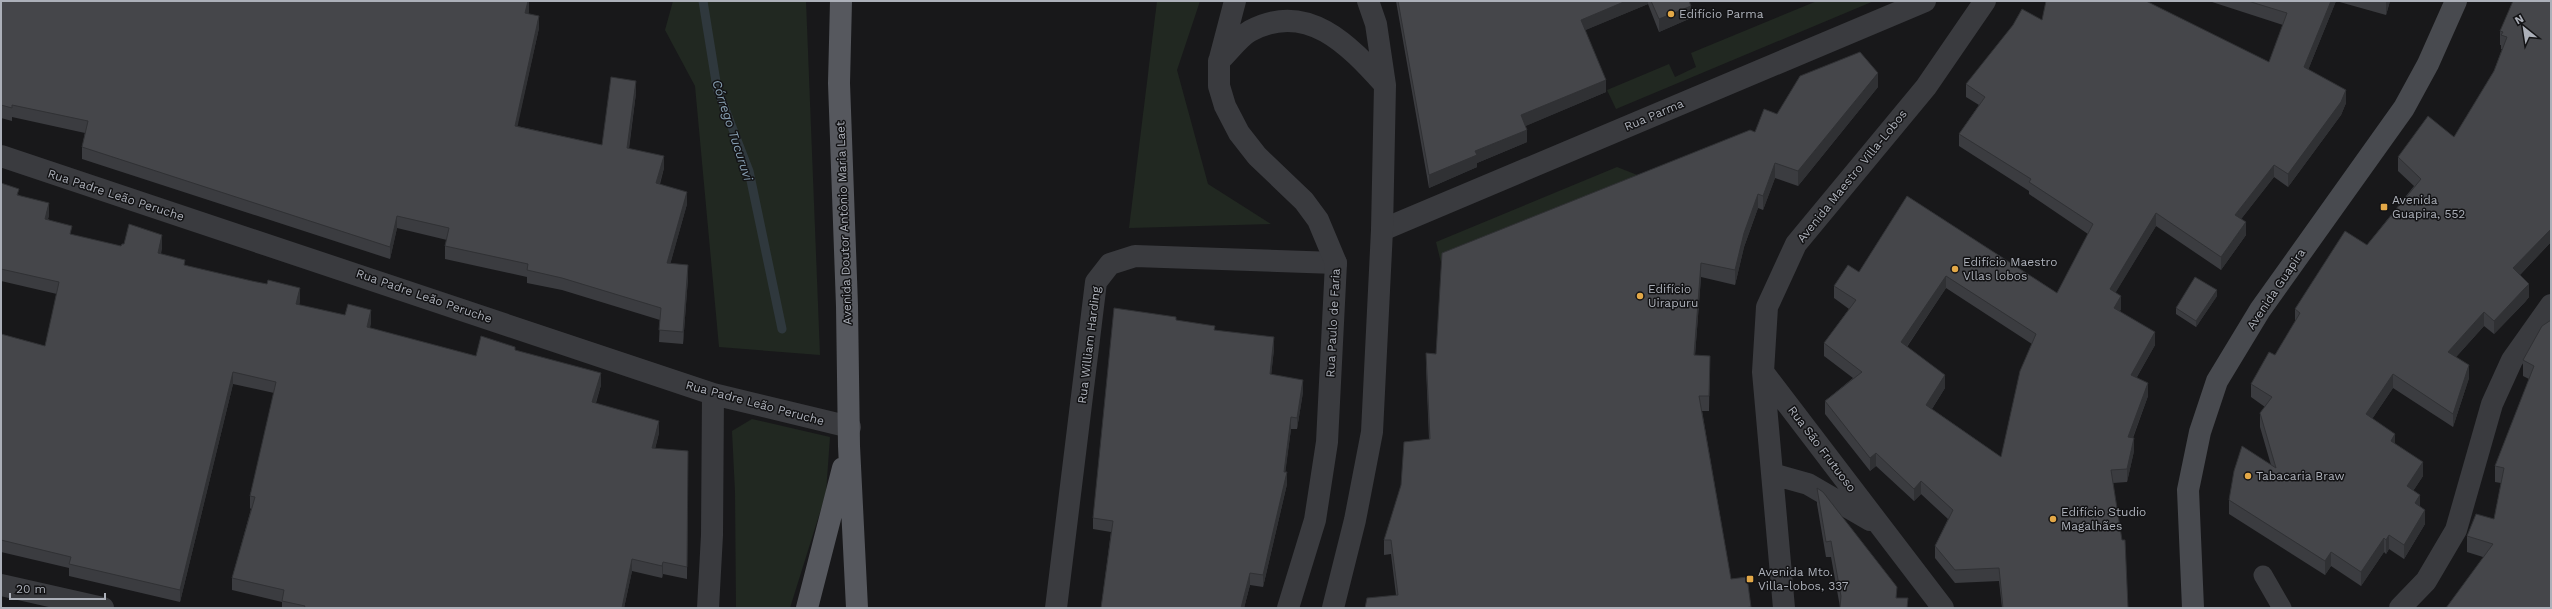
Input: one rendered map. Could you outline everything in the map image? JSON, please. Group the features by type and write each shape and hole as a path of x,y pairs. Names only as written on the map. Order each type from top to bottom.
{"main road":[{"name":"Avenida Doutor Antônio Maria Laet","path":"841,1 839,83 849,436 857,608"},
{"name":"Avenida Guapira","path":"2193,608 2188,490 2200,432 2217,381 2260,310 2404,108 2428,64 2456,1"},
{"name":"Avenida Doutor Antônio Maria Laet","path":"807,608 849,436"}],"street":[{"name":"Rua Paulo de Faria","path":"1235,1 1218,62 1219,86 1225,106 1239,133 1257,156 1304,201 1318,220 1336,263 1327,442 1315,520 1288,608"},
{"path":"1333,608 1355,520 1372,432 1382,230 1385,85 1376,24 1368,1"},
{"name":"Rua Parma","path":"1382,230 1926,1"},
{"name":"Avenida Maestro Villa-Lobos","path":"1784,608 1763,372 1767,307 1796,244 1926,87 1985,1"},
{"path":"1218,62 1249,31 1270,21 1287,17 1308,19 1332,32 1349,47 1385,85"},
{"name":"Rua Padre Leão Peruche","path":"1,156 713,394 849,436"},
{"name":"Rua William Harding","path":"1056,608 1096,282 1110,264 1135,256 1336,263"},
{"path":"2400,608 2426,581 2456,530 2492,404 2512,360 2551,305"},
{"name":"Rua São Frutuoso","path":"1763,372 1943,608"},
{"path":"708,608 712,535 713,394"},
{"name":"Rua São Frutuoso","path":"1772,474 1808,484 1881,526"},
{"path":"1,585 103,608"}],"lane":[{"path":"2263,575 2282,608"}],"shaded area":[{"path":"673,1 806,1 820,355 719,347 695,86 665,30"},
{"path":"1157,1 1200,1 1177,70 1208,184 1271,224 1129,228"},
{"path":"1817,1 1874,1 1616,109 1607,90 1669,64 1675,77 1696,67 1691,53"},
{"path":"1617,167 1655,182 1442,267 1436,242"},
{"path":"752,419 830,437 826,493 790,608 736,608 735,492 732,431"}],"building":[{"path":"1,1 528,1 525,13 539,16 515,126 602,145 611,77 636,81 627,148 664,156 656,183 687,192 667,263 688,265 683,332 659,330 661,308 562,278 527,270 528,264 445,246 449,228 397,216 390,247 82,147 88,121 12,105 12,108 1,105"},
{"path":"1398,1 1626,1 1581,20 1606,80 1521,115 1527,130 1475,151 1477,155 1429,175"},
{"path":"1651,1 1689,1 1691,6 1659,19"},
{"path":"2046,1 2146,1 2269,62 2287,13 2248,1 2331,1 2304,67 2346,90 2341,102 2288,174 2274,165 2235,215 2246,222 2221,257 2156,213 2110,289 2121,296 2114,308 2155,332 2131,375 2148,383 2128,437 2134,438 2127,469 2111,470 2122,540 2125,540 2128,608 2003,608 1999,568 1955,570 1935,546 1953,510 1921,481 1914,489 1876,453 1870,458 1825,401 1862,372 1824,343 1856,300 1834,286 1848,265 1859,272 1907,196 2057,293 2093,224 2029,182 2031,179 1959,134 1985,97 1966,84 2013,25 2022,9 2042,20","holes":["1946,276 2036,334 2020,371 2001,457 1926,405 1945,375 1901,342"]},
{"path":"2513,1 2551,1 2551,229 2513,268 2529,284 2494,321 2484,312 2448,352 2469,365 2453,414 2393,374 2366,414 2395,434 2391,441 2423,462 2407,486 2420,495 2415,503 2425,510 2404,545 2389,535 2386,540 2384,538 2361,572 2331,552 2325,561 2229,500 2234,471 2242,446 2276,468 2260,413 2272,397 2251,384 2269,352 2275,355 2300,313 2295,309 2345,231 2367,245 2421,179 2398,157 2428,116 2454,137 2494,71 2507,37 2501,35 2503,32 2500,31"},
{"path":"1860,52 1878,73 1798,171 1775,163 1763,196 1758,194 1744,233 1735,270 1701,263 1694,355 1710,356 1709,396 1699,396 1731,579 1747,577 1751,607 1365,608 1367,598 1398,595 1391,540 1384,540 1401,485 1404,442 1430,439 1426,353 1436,354 1442,253 1750,130 1755,132 1764,109 1777,114 1800,76"},
{"path":"1,183 19,189 17,195 49,203 45,219 72,226 70,234 121,246 124,244 129,224 162,235 158,253 185,260 184,265 267,284 268,280 300,288 296,304 345,315 348,304 371,310 367,327 476,356 481,336 515,347 515,350 601,373 592,402 659,421 652,448 688,451 687,567 663,562 662,566 632,559 622,608 304,608 305,606 282,601 284,590 232,578 255,497 250,496 276,382 233,372 180,590 69,564 71,557 1,540 1,334 45,346 59,282 1,269"},
{"path":"2195,277 2217,290 2196,321 2176,308"},
{"path":"1114,308 1176,317 1176,320 1215,326 1214,330 1274,337 1270,374 1303,380 1297,418 1291,417 1284,472 1287,472 1263,575 1250,573 1241,608 1101,608 1113,521 1093,518"},
{"path":"2551,320 2551,608 2446,608 2493,544 2467,536 2476,514 2494,519 2504,468 2495,466 2534,366 2523,360 2542,326"},
{"path":"1817,488 1823,492 1897,587 1896,598 1908,598 1907,608 1840,608 1841,596 1831,541 1826,542"}],"waterway":[{"name":"Córrego Tucuruvi","path":"703,1 717,88 749,171 782,329"}],"place":[{"name":"Edifício Parma","path":"1671,14"},
{"name":"Avenida Guapira, 552","path":"2384,207"},
{"name":"Edifício Maestro Vllas lobos","path":"1955,269"},
{"name":"Edifício Uirapuru","path":"1640,296"},
{"name":"Tabacaria Braw","path":"2248,476"},
{"name":"Edifício Studio Magalhães","path":"2053,519"},
{"name":"Avenida Mto. Villa-lobos, 337","path":"1750,579"}]}
